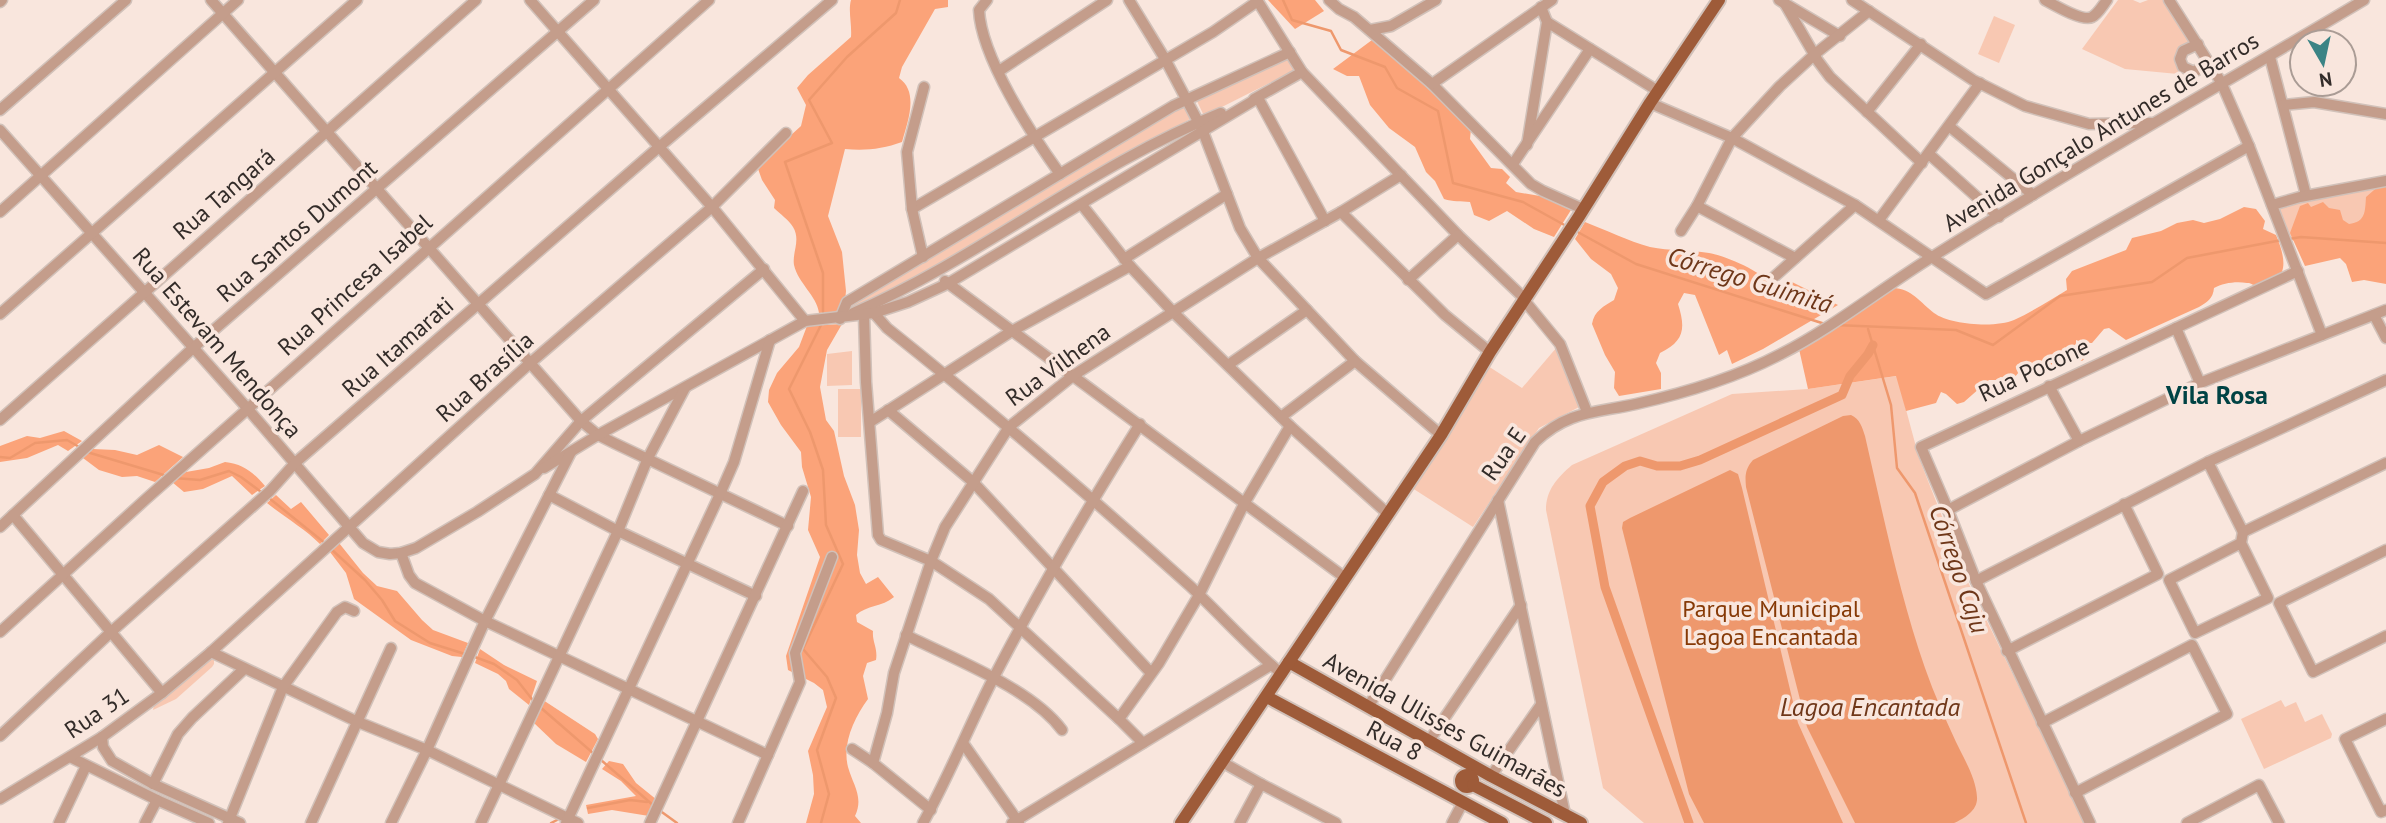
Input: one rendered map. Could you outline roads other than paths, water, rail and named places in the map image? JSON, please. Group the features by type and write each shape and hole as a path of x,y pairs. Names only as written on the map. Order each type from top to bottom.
{"main road":[{"path":"1181,823 1441,435 1490,352 1719,0"},
{"name":"Avenida Ulisses Guimarães","path":"1289,662 1429,741 1472,779 1546,823"},
{"name":"Rua 8","path":"1267,696 1502,823"},
{"name":"Avenida Ulisses Guimarães","path":"1472,779 1492,776 1581,823"},
{"path":"1463,802 1472,779"}],"street":[{"path":"0,110 126,0"},
{"path":"211,0 581,421 598,435 788,526"},
{"path":"0,212 238,0"},
{"path":"0,314 273,71 357,0"},
{"name":"Rua Tangará","path":"0,420 475,0"},
{"path":"530,0 810,321"},
{"name":"Rua Santos Dumont","path":"0,527 193,348 594,0"},
{"name":"Rua Princesa Isabel","path":"0,632 175,472 709,0"},
{"name":"Rua Itamarati","path":"0,736 111,632 270,491 295,463 659,146 832,0"},
{"path":"987,0 979,10 982,34 1033,137 1060,174"},
{"path":"999,71 1107,0"},
{"path":"1129,0 1165,59 1200,126 1240,228 1258,258 1355,361 1441,435"},
{"path":"912,209 1213,32 1257,0 1302,72 1524,300 1560,344 1587,412"},
{"path":"1329,0 1370,30 1432,84 1531,184 1580,214"},
{"path":"1370,30 1391,26 1436,0"},
{"path":"1432,84 1551,0"},
{"path":"1852,0 1980,83 2025,106 2089,124 2152,123"},
{"path":"2045,0 2088,19 2095,15 2107,0"},
{"path":"2169,0 2221,82 2249,146 2322,335"},
{"name":"Avenida Gonçalo Antunes de Barros","path":"1841,316 1932,256 2152,123 2221,82 2270,57 2364,0"},
{"path":"1782,2 1840,36"},
{"path":"1782,2 1830,77 1867,112 1999,217"},
{"path":"1527,145 1547,23 1541,7"},
{"path":"1681,231 1732,138 1780,86 1869,11"},
{"path":"1547,23 1658,91"},
{"path":"1867,112 1921,44"},
{"path":"2198,44 2183,51 2180,59 2183,67 2194,72 2209,62"},
{"path":"1513,164 1590,49"},
{"path":"840,318 846,302 1186,99 1290,52"},
{"path":"2270,57 2306,195"},
{"path":"840,318 901,291 1097,175 1258,97 1302,72"},
{"path":"1879,220 1980,83"},
{"path":"923,257 912,209 907,152 924,87"},
{"path":"1258,97 1325,221"},
{"path":"2283,106 2314,102 2386,114"},
{"path":"1650,103 1732,138 1855,205 1986,294 2249,146"},
{"path":"768,755 485,621 415,583 401,553 416,548 477,512 598,435 770,340 810,321 869,314 908,302 947,284 1082,205 1200,126"},
{"path":"1950,127 2034,195"},
{"name":"Rua Estevam Mendonça","path":"0,130 363,543 378,552 401,553"},
{"name":"Rua Brasília","path":"211,652 529,364 712,207 786,133"},
{"name":"Rua Vilhena","path":"873,763 887,713 894,673 931,561 945,527 1009,427 1074,375 1258,258 1401,175"},
{"path":"2272,205 2306,195 2386,181"},
{"path":"870,422 1012,331 1127,263 1227,194"},
{"path":"1082,205 1127,263 1173,312 1290,426 1387,513"},
{"path":"1774,277 1855,205"},
{"path":"1697,206 1795,258"},
{"path":"1341,212 1445,315 1490,352"},
{"path":"1408,280 1458,235"},
{"path":"535,474 581,421 764,269"},
{"name":"Rua Pocone","path":"2090,823 2007,651 1921,447 2298,271"},
{"path":"934,272 1344,577"},
{"path":"1227,365 1307,310"},
{"path":"1948,510 2079,441 2200,383 2386,310"},
{"path":"869,314 1093,499 1282,674"},
{"path":"869,314 870,422 878,535 881,540 931,561 989,599 1143,743"},
{"path":"2374,315 2386,338"},
{"name":"Rua E","path":"1565,814 1498,500 1535,442 1555,426 1587,412 1636,404 1749,369 1782,354 1841,316"},
{"path":"2176,328 2200,383"},
{"path":"567,820 734,462 770,340"},
{"path":"1281,417 1355,361"},
{"path":"1976,581 2124,504 2386,380"},
{"path":"2049,386 2079,441"},
{"path":"481,823 618,531 648,458 685,388"},
{"path":"888,410 972,482 1151,673"},
{"path":"923,823 1021,627 1093,499 1140,424"},
{"path":"1119,719 1199,595 1244,504 1290,426"},
{"path":"391,823 485,621 572,452"},
{"path":"2208,463 2242,538 2269,598 2195,632 2169,580 2242,538 2386,463"},
{"path":"656,814 803,491"},
{"path":"549,495 756,596"},
{"path":"1368,707 1498,500"},
{"path":"2007,651 2158,574 2124,504"},
{"path":"13,515 162,694"},
{"path":"2386,550 2278,603 2313,672 2386,636"},
{"path":"738,823 800,682 795,653 832,558"},
{"path":"1429,741 1521,605"},
{"path":"102,737 103,747 112,761 153,784 232,821 283,687 337,612 345,607 354,611"},
{"path":"906,635 1039,705 1052,716 1062,730"},
{"path":"2042,723 2192,645 2227,714 2076,793"},
{"path":"312,823 391,648"},
{"path":"211,652 358,722 427,750 567,820 579,823"},
{"name":"Rua 31","path":"0,799 102,737 162,694 211,652"},
{"path":"962,743 1017,822 1271,665"},
{"path":"153,784 178,734 244,668"},
{"path":"1492,776 1540,706"},
{"path":"2384,811 2345,739 2386,719"},
{"path":"852,749 931,810"},
{"path":"70,757 209,823"},
{"path":"1222,762 1336,823"},
{"path":"59,823 86,766"},
{"path":"1240,823 1261,783"},
{"path":"2187,823 2259,785 2279,823"},
{"path":"145,823 157,800"},
{"path":"1452,823 1463,802"}],"water":[{"name":"Lagoa Encantada","path":"1851,415 1859,421 1865,436 1899,582 1925,668 1974,783 1977,802 1973,810 1954,823 1855,823 1807,727 1746,487 1746,473 1753,460 1843,416"},
{"name":"Lagoa Encantada","path":"1730,470 1738,474 1742,488 1798,723 1843,823 1704,823 1689,794 1622,528 1623,522 1630,518"}],"waterway":[{"path":"823,315 823,273 785,162 832,143 809,100 847,57 896,13 900,0"},
{"name":"Córrego Guimitá","path":"1283,0 1292,20 1331,31 1341,50 1385,67 1397,88 1438,111 1453,183 1523,202 1568,227"},
{"name":"Córrego Guimitá","path":"1574,230 1636,264 1825,324"},
{"name":"Córrego Guimitá","path":"2289,239 2301,237 2386,243"},
{"name":"Córrego Guimitá","path":"1835,325 1956,330 1993,345 2060,296 2152,282 2187,258 2282,240"},
{"path":"821,823 829,794 817,750 836,698 827,677 803,649 843,564 826,525 823,470 810,432 789,389 823,321"},
{"name":"Córrego Caju","path":"1868,329 1891,405 1897,468 1915,493 2026,823"},
{"path":"1689,823 1605,587 1590,506 1603,482 1625,466 1640,461 1657,466 1680,466 1700,460 1842,395 1850,376 1873,345"},
{"path":"0,457 10,458 35,443 67,440 81,448"},
{"path":"87,452 167,476"},
{"path":"174,478 200,480 229,471 264,494"},
{"path":"269,498 326,544"},
{"path":"331,549 365,580 395,621 430,643 465,654"},
{"path":"472,656 494,664 517,680 535,703"},
{"path":"540,707 654,806"},
{"path":"588,808 630,800 647,802"},
{"path":"659,810 677,823"},
{"path":"551,823 557,820"}],"district":[{"name":"Vila Rosa","path":"2217,395"}],"park label":[{"name":"Parque Municipal Lagoa Encantada","path":"1771,623"}]}
